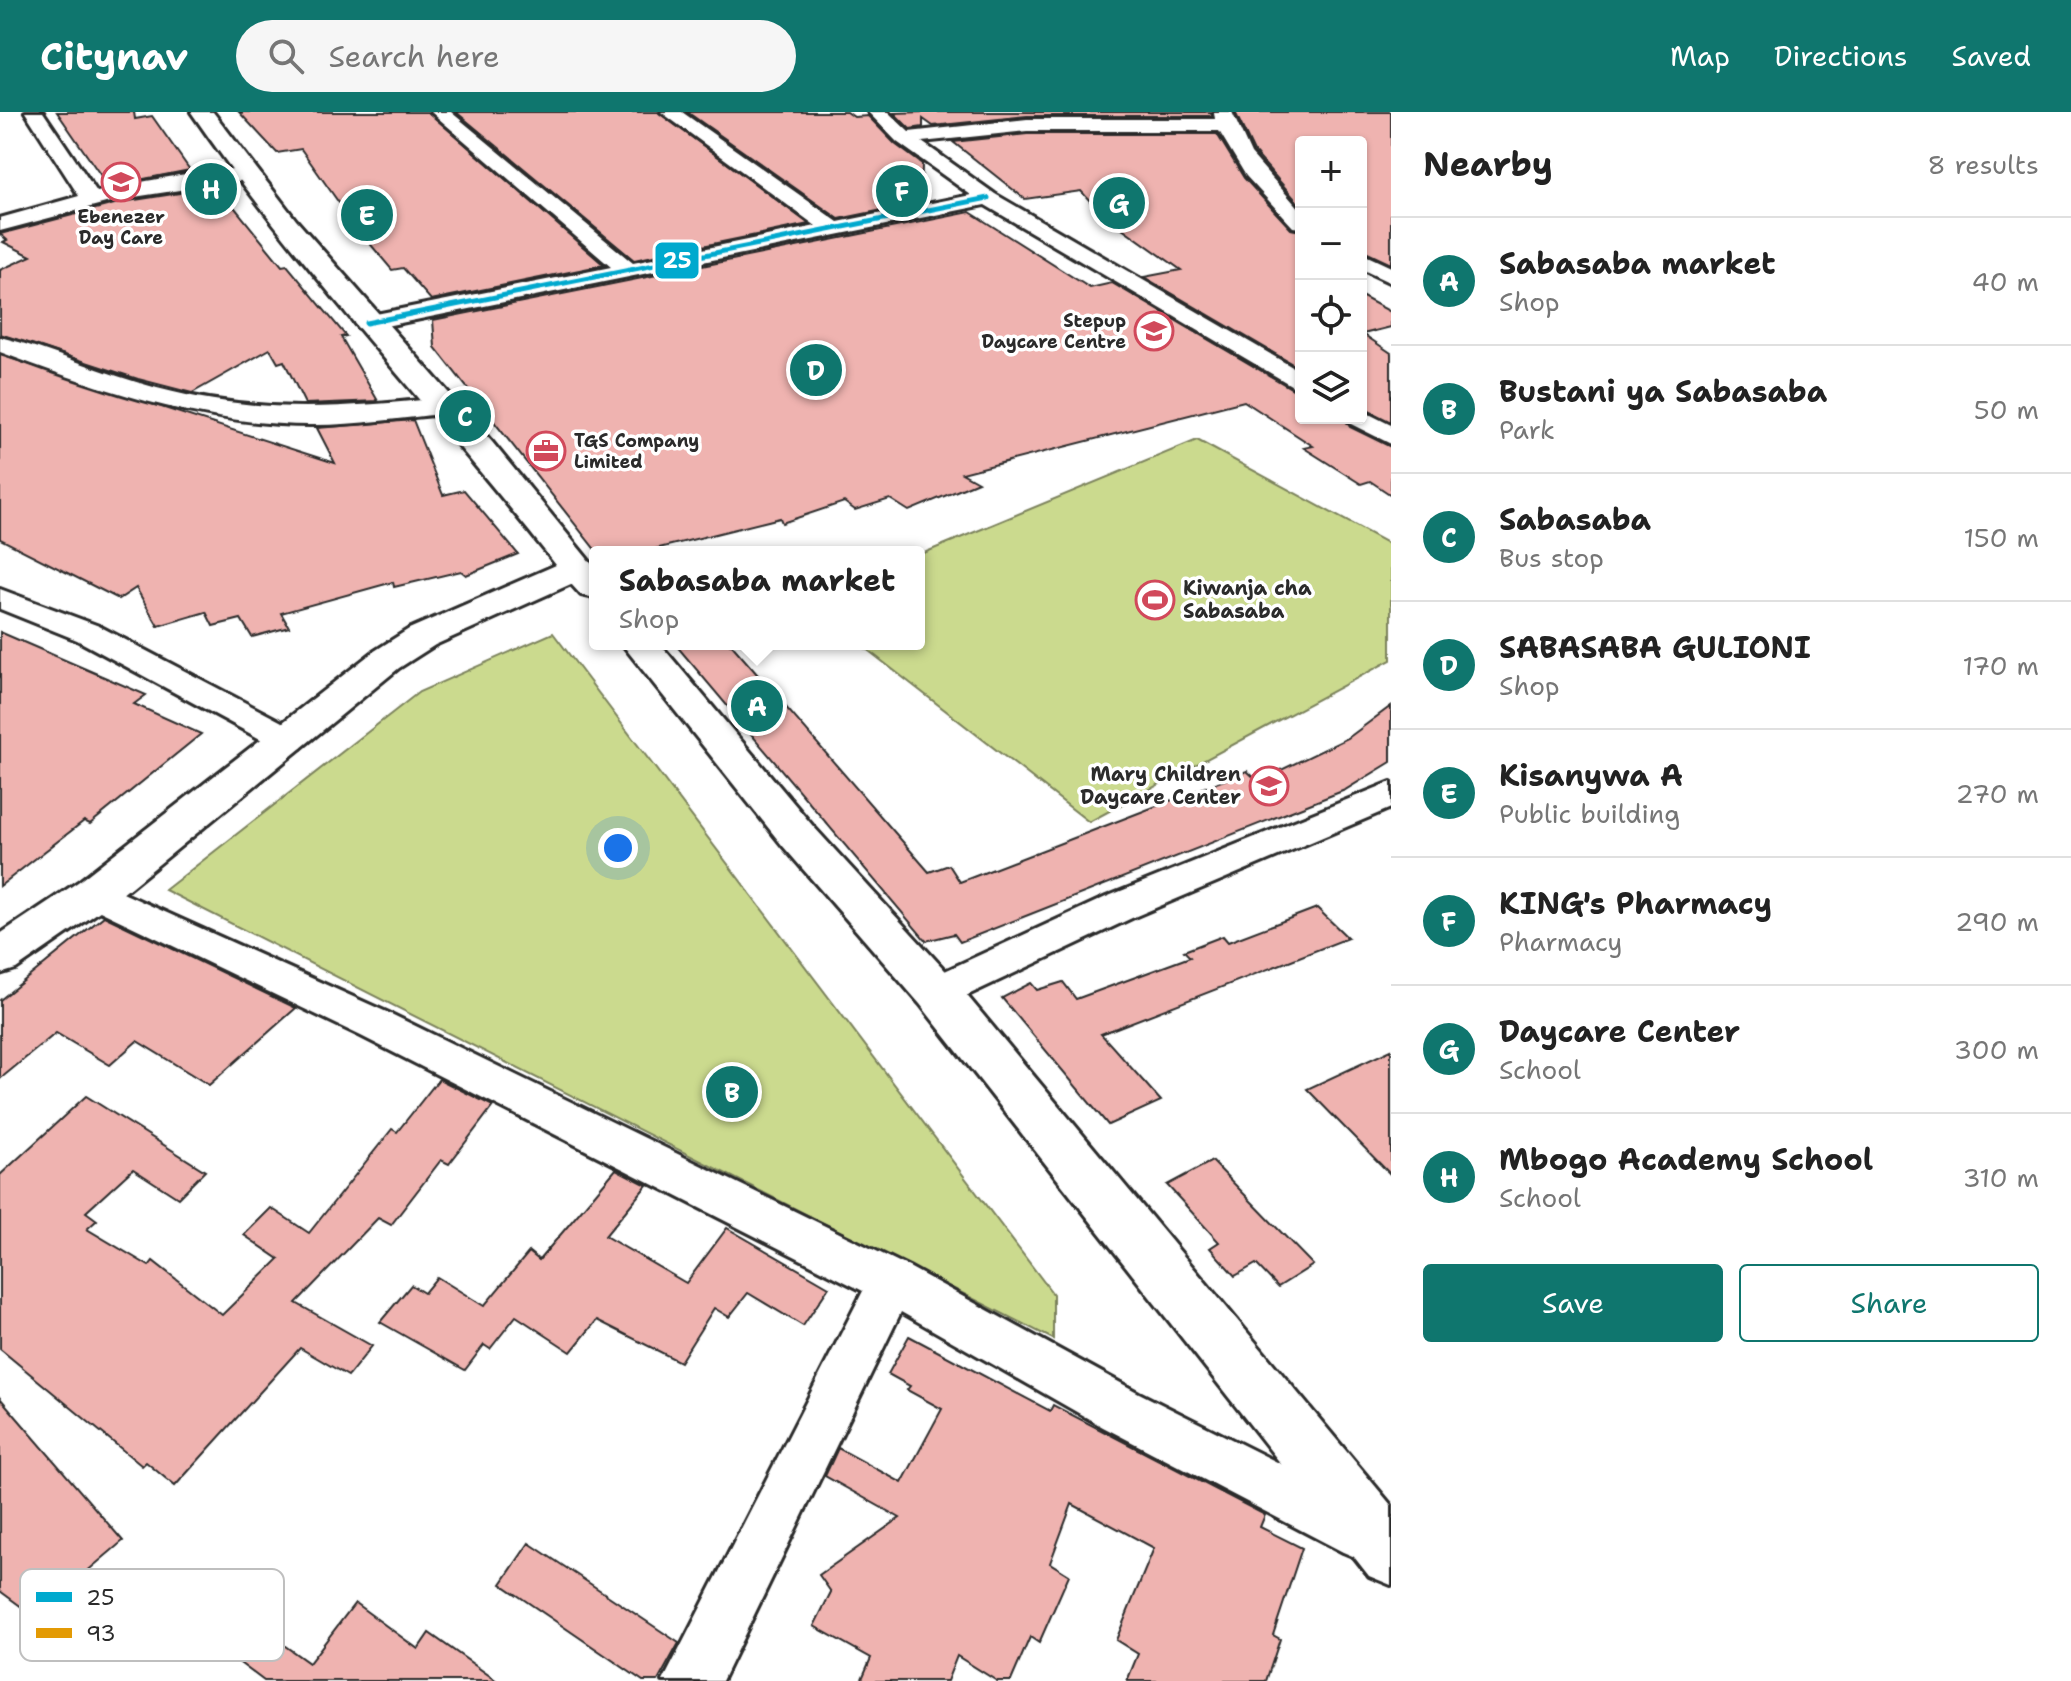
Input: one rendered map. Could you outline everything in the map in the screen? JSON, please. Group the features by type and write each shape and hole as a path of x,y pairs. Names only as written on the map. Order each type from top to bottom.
{"street":[{"path":"34,112 90,197"},
{"path":"0,957 94,893 289,740 364,676 415,641 586,579 443,406 366,323 245,174 202,112"},
{"path":"440,112 628,270"},
{"path":"670,112 836,230"},
{"path":"877,112 904,138 988,198 1295,379"},
{"path":"904,138 1027,125 1223,118 1243,155 1295,215"},
{"path":"0,225 90,197 180,180 245,174"},
{"path":"366,323 988,198"},
{"path":"1367,263 1391,276"},
{"path":"0,344 157,395 254,415 300,418 443,406"},
{"path":"1367,422 1391,436"},
{"path":"0,598 88,633 289,740"},
{"path":"645,650 797,835 937,992 1390,1550"},
{"path":"937,992 1120,907 1391,794"},
{"path":"94,893 376,1025 892,1282 1121,1410 1390,1550"},
{"path":"692,1681 892,1282"}],"green space":[{"name":"Kiwanja cha Sabasaba","path":"1197,440 1391,545 1391,660 1089,822 868,650 925,650 925,553"},
{"path":"553,633 1053,1294 1053,1339 165,890 419,692"}],"building":[{"path":"57,112 134,112 135,119 152,116 190,170 108,186"},
{"path":"239,112 428,112 604,265 431,300 403,268 392,270 356,227 301,149 277,153"},
{"path":"456,112 658,112 809,224 634,260"},
{"path":"687,112 847,112 854,117 868,116 895,144 922,164 921,202 839,219"},
{"path":"1211,112 1212,116 1027,116 933,126 923,119 923,127 910,129 894,113"},
{"path":"1235,112 1391,112 1391,264 1367,253 1367,136 1295,136 1295,199 1254,152"},
{"path":"1027,134 1217,134 1244,178 1295,230 1295,365 1144,277 1181,270 1101,213 1081,191 1025,199 953,142"},
{"path":"218,187 282,266 287,265 346,336 341,337 378,401 305,404 284,361 278,363 270,349 192,393 138,379 0,334 0,270 31,256 3,242 7,240 0,234 122,202"},
{"path":"970,212 1090,288 1112,283 1295,390 1295,424 1348,424 1391,447 1391,495 1370,481 1361,484 1304,448 1313,446 1244,401 962,473 978,482 909,511 890,499 855,510 844,502 782,523 780,518 667,546 592,546 435,347 433,320"},
{"path":"1367,299 1391,312 1391,327 1367,333"},
{"path":"1367,337 1391,353 1391,422 1367,410"},
{"path":"0,355 335,463 317,428 413,420 443,495 464,490 518,554 466,575 461,571 394,587 393,582 281,613 289,627 252,637 241,619 213,626 206,612 158,626 136,588 119,599 0,539"},
{"path":"0,632 146,695 134,704 201,734 90,824 84,821 0,886"},
{"path":"680,650 736,650 929,872 949,865 960,882 1247,771 1258,781 1348,738 1391,706 1391,762 1345,790 960,942 954,934 926,941"},
{"path":"1317,908 1348,938 1101,1034 1161,1101 1108,1125 1002,998 1031,983 1037,990 1063,982 1076,999 1190,957 1184,951 1223,936 1228,942"},
{"path":"104,916 296,1008 209,1085 137,1041 110,1065 56,1033 0,1079 0,1000"},
{"path":"1391,1050 1391,1175 1307,1089"},
{"path":"439,1079 493,1106 449,1164 441,1160 391,1225 378,1218 296,1303 372,1346 348,1376 300,1348 175,1486 146,1462 142,1466 0,1349 0,1175 86,1096 205,1171 178,1198 133,1169 86,1212 97,1220 87,1229 149,1266 153,1261 222,1315 279,1259 244,1235 271,1208 309,1233 392,1129 397,1132"},
{"path":"1212,1161 1313,1265 1278,1287 1256,1264 1235,1276 1210,1248 1219,1242 1167,1185"},
{"path":"616,1169 647,1185 605,1236 686,1283 727,1228 829,1287 803,1326 748,1293 729,1317 714,1308 680,1362 597,1320 571,1352 516,1316 490,1349 484,1345 465,1370 380,1322 411,1285 424,1293 437,1277 484,1306 529,1252 539,1260"},
{"path":"909,1336 1050,1411 1053,1405 1265,1515 1260,1527 1302,1548 1273,1635 1280,1639 1266,1681 1127,1681 1138,1654 1116,1640 1154,1548 1072,1504 1050,1563 1069,1575 1039,1643 1030,1637 1011,1681 997,1681 957,1656 947,1681 861,1681 871,1658 814,1626 831,1592 819,1575 900,1518 825,1476 838,1448 902,1483 942,1409 907,1390 910,1386 888,1374"},
{"path":"0,1398 123,1541 90,1569 20,1569 20,1606 0,1591"},
{"path":"529,1543 679,1643 658,1681 643,1681 501,1584"},
{"path":"355,1603 418,1649 429,1633 497,1681 264,1681 237,1661 284,1661 284,1645 309,1663"}],"transit line":[{"name":"25","path":"366,323 988,198"}],"place":[{"name":"Ebenezer Day Care","path":"121,182"},
{"name":"Mbogo Academy School","path":"211,189"},
{"name":"KING's Pharmacy","path":"902,191"},
{"name":"Daycare Center","path":"1119,203"},
{"name":"Kisanywa A","path":"367,215"},
{"name":"Stepup Daycare Centre","path":"1154,331"},
{"name":"SABASABA GULIONI","path":"816,370"},
{"name":"Sabasaba","path":"465,416"},
{"name":"TGS Company Limited","path":"546,451"},
{"name":"Kiwanja cha Sabasaba","path":"1155,600"},
{"name":"Sabasaba market","path":"757,706"},
{"name":"Mary Children Daycare Center","path":"1269,786"},
{"name":"Bustani ya Sabasaba","path":"732,1092"}]}
